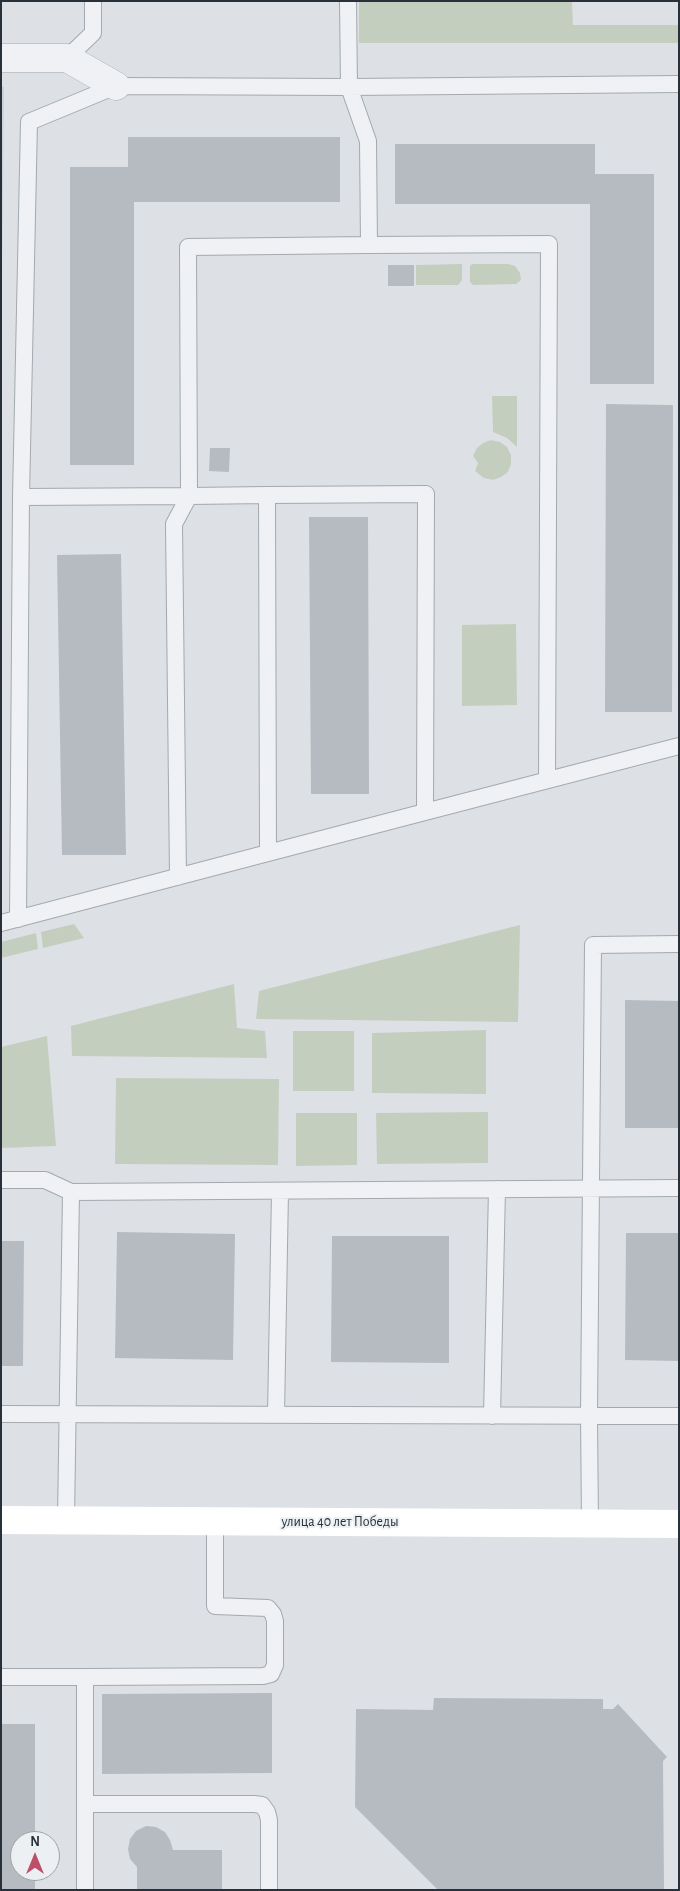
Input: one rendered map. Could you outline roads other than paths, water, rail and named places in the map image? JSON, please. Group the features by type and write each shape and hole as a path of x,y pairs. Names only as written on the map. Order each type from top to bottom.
{"street":[{"path":"1,58 67,58 116,86"},
{"name":"улица 40 лет Победы","path":"1,1520 679,1524"}],"lane":[{"path":"67,58 93,33 93,1"},
{"path":"348,1 349,87 368,141 368,245"},
{"path":"18,919 21,497 29,122 116,86 349,87 679,84"},
{"path":"178,876 174,524 189,496 188,247 549,244 547,780"},
{"path":"21,497 426,494 425,812"},
{"path":"268,495 268,853"},
{"path":"1,923 679,746"},
{"path":"590,1524 588,1416 594,945 679,944"},
{"path":"1,1180 45,1180 71,1192 679,1188"},
{"path":"492,1416 497,1189"},
{"path":"276,1415 280,1191"},
{"path":"66,1520 71,1192"},
{"path":"1,1414 679,1416"},
{"path":"1,1677 263,1676 271,1674 275,1665 275,1621 273,1614 268,1608 215,1606 215,1521"},
{"path":"85,1677 86,1890"},
{"path":"85,1804 262,1805 268,1812 269,1820 269,1890"}]}
